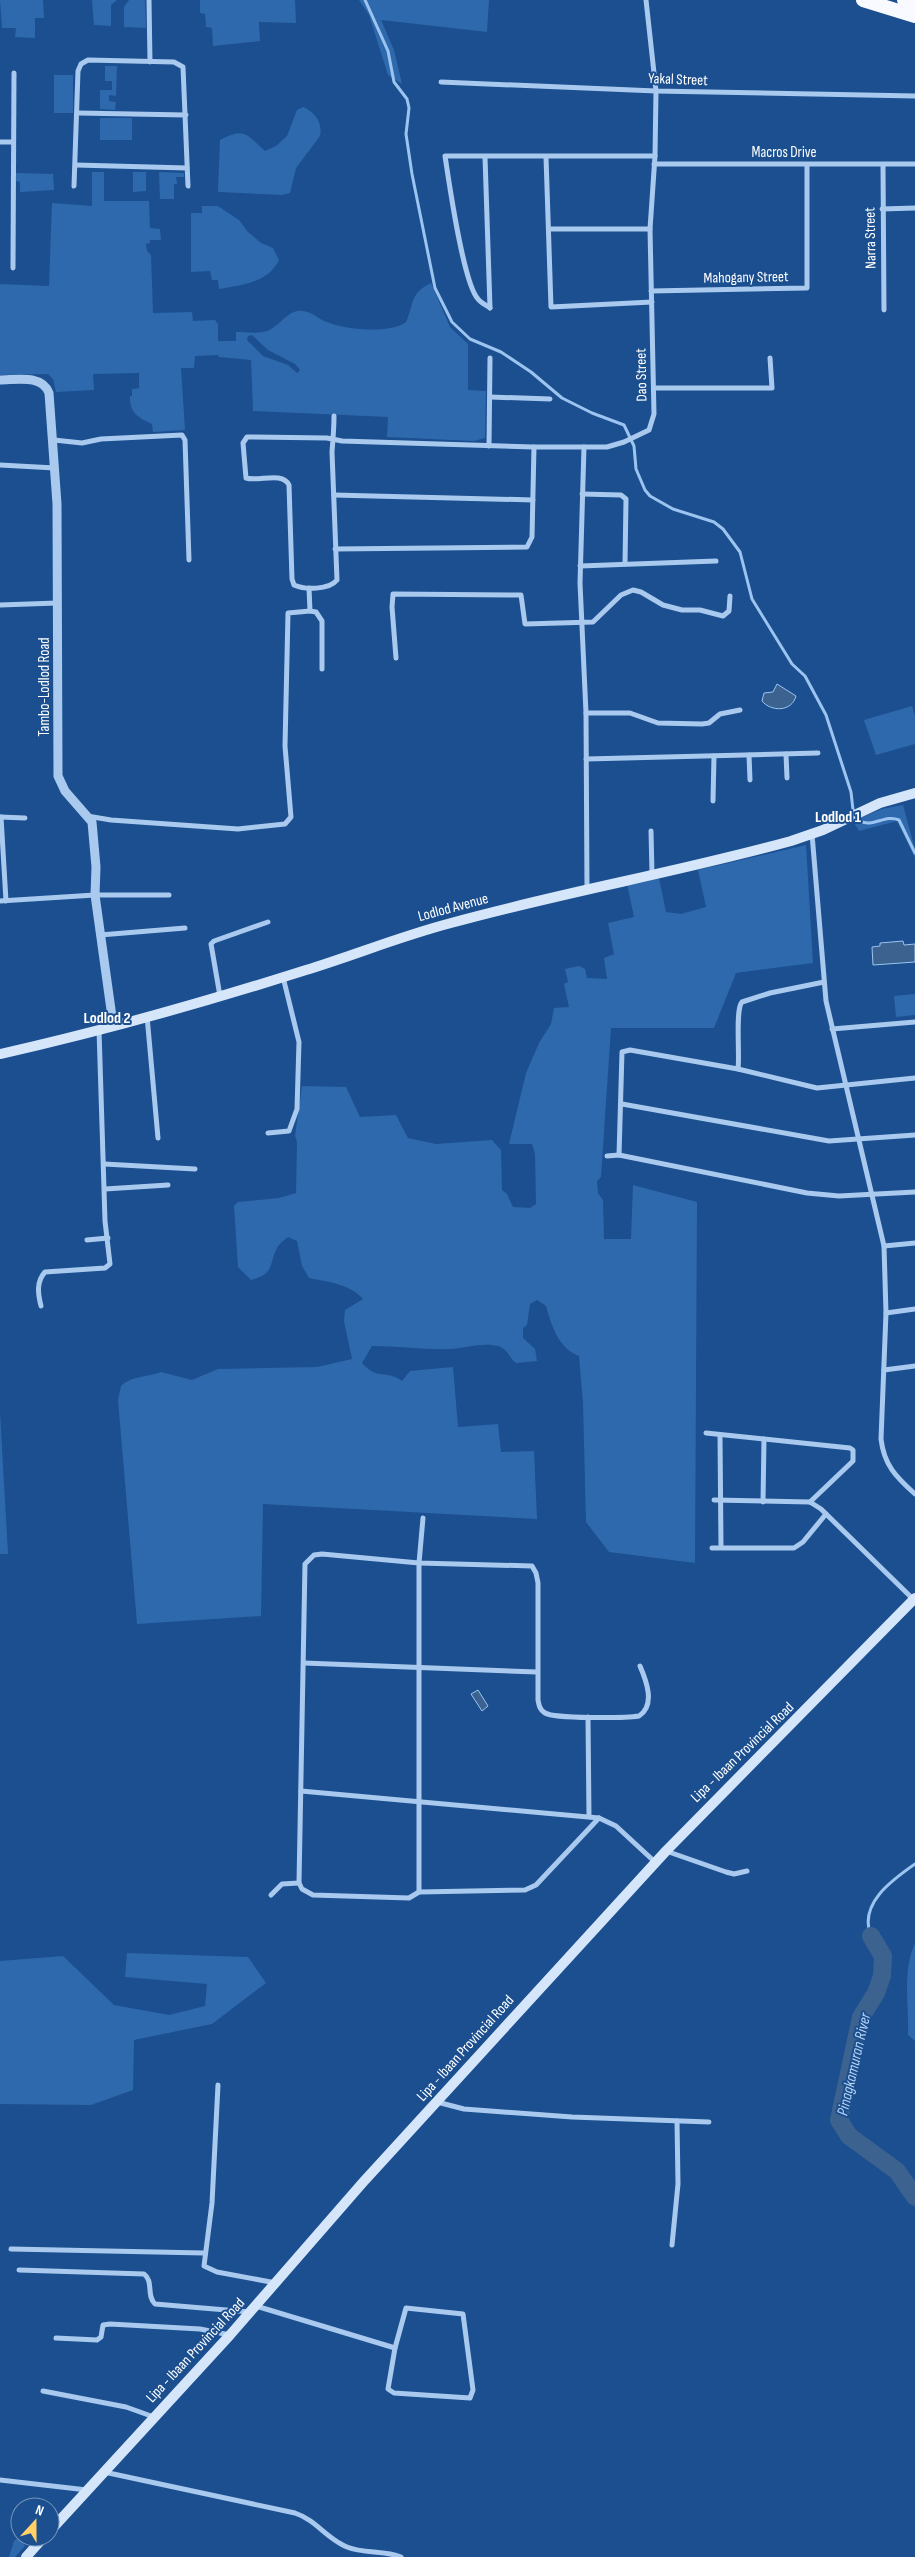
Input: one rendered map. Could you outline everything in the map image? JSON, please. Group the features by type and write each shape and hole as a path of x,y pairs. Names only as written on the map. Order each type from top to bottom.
{"highway":[{"path":"863,0 915,16"},
{"path":"904,0 915,4"}],"main road":[{"name":"Lodlod Avenue","path":"0,1054 220,996 282,976 305,971 378,944 450,923 587,888 768,848 812,834 890,800 915,794"},
{"name":"Lipa - Ibaan Provincial Road","path":"60,2520 230,2335 436,2102 655,1862 914,1599"},
{"path":"26,2557 35,2547"}],"street":[{"path":"149,0 150,62"},
{"name":"Dao Street","path":"309,588 297,587 292,579 288,482 280,478 246,478 243,443 249,436 489,446 611,447 642,435 649,430 652,424 654,388 650,229 655,156 656,91 646,0"},
{"path":"74,186 78,71 84,61 177,63 183,67 188,186"},
{"path":"13,268 12,142 14,73"},
{"name":"Yakal Street","path":"441,82 656,91 915,96"},
{"path":"78,113 186,115"},
{"path":"0,142 12,142"},
{"path":"485,156 490,308 477,298 472,286 455,220 445,156 485,156 546,157 655,156"},
{"path":"546,157 551,307 652,302"},
{"name":"Macros Drive","path":"654,164 915,164"},
{"path":"76,165 187,168"},
{"name":"Mahogany Street","path":"652,291 807,288 807,165"},
{"name":"Narra Street","path":"883,165 884,310"},
{"path":"882,210 915,208"},
{"path":"549,229 650,229"},
{"path":"489,446 490,358"},
{"path":"654,388 772,388 770,358"},
{"name":"Tambo-Lodlod Road","path":"0,380 32,380 45,385 49,393 56,468 58,776 65,791 92,822 95,852 95,895 113,1024"},
{"path":"490,397 550,399"},
{"path":"310,611 309,588 328,586 336,582 332,452 334,416"},
{"path":"54,440 82,443 101,439 182,435 185,440 189,560"},
{"path":"335,549 527,547 532,537 534,447"},
{"path":"584,447 580,566 586,714 587,888"},
{"path":"0,465 56,468"},
{"path":"582,494 621,495 626,499 626,564"},
{"path":"334,495 533,500"},
{"path":"580,566 716,562"},
{"path":"396,658 392,607 393,594 521,595 526,624 582,623 598,619 621,595 630,590 639,591 662,605 682,610 700,610 719,616 726,615 729,611 730,596"},
{"path":"0,605 57,603"},
{"path":"88,816 110,820 238,829 285,824 291,817 284,738 288,613 315,612 322,620 322,669"},
{"path":"586,714 630,713 658,723 702,724 710,722 720,714 740,710"},
{"path":"586,759 818,753"},
{"path":"786,754 787,778"},
{"path":"749,755 750,780"},
{"path":"713,801 714,756"},
{"path":"25,818 1,817 3,901 95,895 169,895"},
{"path":"650,831 652,874"},
{"path":"812,834 824,982 832,1028 884,1246 886,1313 881,1439 883,1453 894,1475 914,1493"},
{"path":"220,996 211,944 242,929 268,922"},
{"path":"100,935 185,928"},
{"path":"268,1133 289,1131 297,1109 298,1032 282,976"},
{"path":"738,1069 740,1053 738,1009 742,1002 770,993 824,982"},
{"path":"147,1016 158,1138"},
{"path":"832,1028 915,1022"},
{"path":"41,1306 38,1291 40,1277 44,1272 105,1268 110,1262 104,1188 99,1029"},
{"path":"619,1155 622,1104 620,1080 622,1052 630,1050 738,1069 816,1088 915,1078"},
{"path":"622,1104 829,1141 915,1136"},
{"path":"607,1156 619,1155 807,1193 839,1196 915,1192"},
{"path":"104,1164 195,1169"},
{"path":"104,1188 168,1185"},
{"path":"87,1240 108,1238"},
{"path":"884,1246 915,1243"},
{"path":"886,1313 915,1309"},
{"path":"884,1370 915,1366"},
{"path":"706,1433 850,1448 853,1450 853,1461 810,1502"},
{"path":"720,1435 717,1500 720,1547"},
{"path":"763,1502 764,1439"},
{"path":"717,1500 810,1502 826,1514 914,1599"},
{"path":"712,1548 794,1548 803,1542 826,1514"},
{"path":"419,1892 419,1563 424,1518"},
{"path":"599,1818 536,1885 529,1889 516,1892 419,1892 409,1898 313,1895 302,1889 299,1883 304,1663 304,1568 308,1559 322,1554 419,1563 532,1566 538,1583 538,1700 543,1712 553,1716 635,1716 643,1713 647,1705 648,1690 640,1666"},
{"path":"304,1663 537,1672"},
{"path":"588,1717 589,1816"},
{"path":"301,1791 420,1800 599,1818 622,1830 655,1862"},
{"path":"666,1851 734,1874 748,1871"},
{"path":"271,1895 282,1884 299,1883"},
{"path":"218,2085 212,2194 203,2261 207,2269 276,2283"},
{"path":"436,2102 464,2109 709,2122"},
{"path":"672,2245 678,2184 677,2121"},
{"path":"12,2249 204,2254"},
{"path":"19,2270 144,2274 149,2280 150,2299 155,2304 253,2309 395,2348"},
{"path":"406,2308 461,2312 466,2320 473,2390 470,2398 390,2391 388,2385 395,2348 406,2308"},
{"path":"56,2338 97,2340 101,2337 104,2325 110,2324 200,2329 230,2335"},
{"path":"43,2391 131,2408 154,2417"},
{"path":"104,2472 295,2513 311,2520 345,2546 367,2552 401,2557"},
{"path":"0,2480 87,2490"}],"shaded area":[{"path":"0,0 43,0 44,18 35,18 35,38 15,37 16,28 2,28"},
{"path":"92,0 117,0 111,5 111,26 94,25"},
{"path":"129,0 145,0 146,28 124,27 124,7"},
{"path":"200,0 295,0 296,23 259,22 260,41 213,46 212,28 206,27 205,14 200,13"},
{"path":"359,0 489,0 487,32 381,20 394,50 402,84 388,75 369,15"},
{"path":"105,66 117,66 116,96 109,95 109,101 116,102 115,110 100,109 100,90 112,90 112,81 105,81"},
{"path":"54,75 73,75 73,113 54,113"},
{"path":"303,107 317,118 321,131 320,136 296,168 290,193 282,195 218,192 220,140 235,134 245,134 265,151 276,146 287,136 297,110"},
{"path":"100,118 132,118 132,140 100,140"},
{"path":"92,172 104,172 104,201 149,201 150,228 160,229 161,240 150,240 150,243 146,244 147,251 151,255 153,313 192,312 193,321 215,320 218,324 218,341 236,341 236,332 256,333 267,331 288,315 297,311 310,313 335,325 356,329 379,329 399,326 406,322 416,295 431,283 450,327 468,344 468,390 486,391 485,438 474,441 387,437 388,417 253,411 251,360 219,357 218,355 195,356 194,368 181,368 185,430 153,432 152,424 133,411 130,396 132,396 132,389 139,388 139,373 93,374 94,390 56,392 53,379 48,374 0,375 0,284 49,286 52,203 92,206","holes":["252,335 268,350 295,364 300,370 297,373 288,365 263,356 247,340 248,336"]},
{"path":"133,172 146,172 146,191 133,192"},
{"path":"159,172 184,173 184,177 176,177 177,184 174,184 174,199 160,199"},
{"path":"16,173 53,174 54,190 20,192 20,182 16,181"},
{"path":"202,206 218,206 239,220 248,232 261,243 273,248 279,260 274,268 268,274 253,282 219,289 218,280 212,280 210,271 191,272 191,213 202,213"},
{"path":"777,684 796,696 794,701 786,708 771,707 762,701 764,693 773,692"},
{"path":"912,706 915,716 915,744 876,755 864,720"},
{"path":"903,805 915,849 915,858 897,821 859,831 853,821 882,809"},
{"path":"806,845 813,963 736,973 714,1028 611,1028 601,1177 597,1181 598,1193 603,1200 604,1239 631,1239 633,1185 697,1202 695,1563 609,1552 586,1522 583,1403 579,1356 572,1353 561,1342 550,1321 546,1306 537,1300 530,1304 527,1325 523,1328 523,1338 535,1349 537,1361 516,1363 504,1349 491,1345 440,1349 372,1346 362,1363 373,1372 391,1376 402,1381 410,1371 453,1367 458,1427 498,1424 501,1452 534,1451 537,1519 263,1504 261,1616 137,1624 118,1400 121,1386 135,1378 161,1372 192,1380 218,1369 317,1367 352,1359 344,1321 345,1310 363,1299 345,1287 309,1278 302,1266 297,1241 288,1237 282,1242 277,1248 270,1268 264,1275 251,1280 238,1267 234,1206 238,1202 279,1198 296,1193 297,1142 295,1136 302,1086 346,1087 360,1117 396,1115 408,1138 436,1144 492,1140 501,1150 502,1190 507,1194 513,1207 530,1208 536,1204 535,1154 532,1144 509,1144 526,1073 539,1043 551,1024 554,1008 569,1007 564,984 568,982 565,969 579,966 585,969 587,978 607,979 604,958 614,954 608,923 634,917 627,884 659,878 666,912 681,914 706,907 698,870"},
{"path":"903,941 904,945 915,944 915,962 873,965 872,947 880,946 880,943"},
{"path":"915,994 915,1015 896,1017 894,996"},
{"path":"0,1412 8,1554 0,1554"},
{"path":"478,1690 488,1706 482,1711 471,1694"},
{"path":"915,1943 915,2041 908,2035 907,1977"},
{"path":"127,1953 248,1957 266,1983 212,2024 134,2040 133,2090 91,2105 0,2104 0,1961 63,1956 114,2005 169,2015 205,2006 207,1984 125,1977"},
{"path":"12,2547 24,2547 15,2557 9,2557"}],"waterway":[{"path":"365,0 388,51 394,82 407,99 409,108 406,134 412,174 435,288 452,322 470,339 501,352 531,372 562,398 592,413 624,425 634,446 636,469 645,490 650,496 673,509 714,522 723,529 740,552 752,599 792,664 805,676 826,715 851,792 853,810 860,821 865,823 889,819 899,820 915,853"},
{"path":"871,1936 868,1924 873,1903 888,1885 915,1864"},
{"name":"Pinagkamuran River","path":"871,1936 883,1956 882,1976 876,1993 861,2017 839,2120 849,2136 897,2171 915,2197"}],"district":[{"name":"Lodlod 1","path":"838,816"},
{"name":"Lodlod 2","path":"107,1017"}]}
